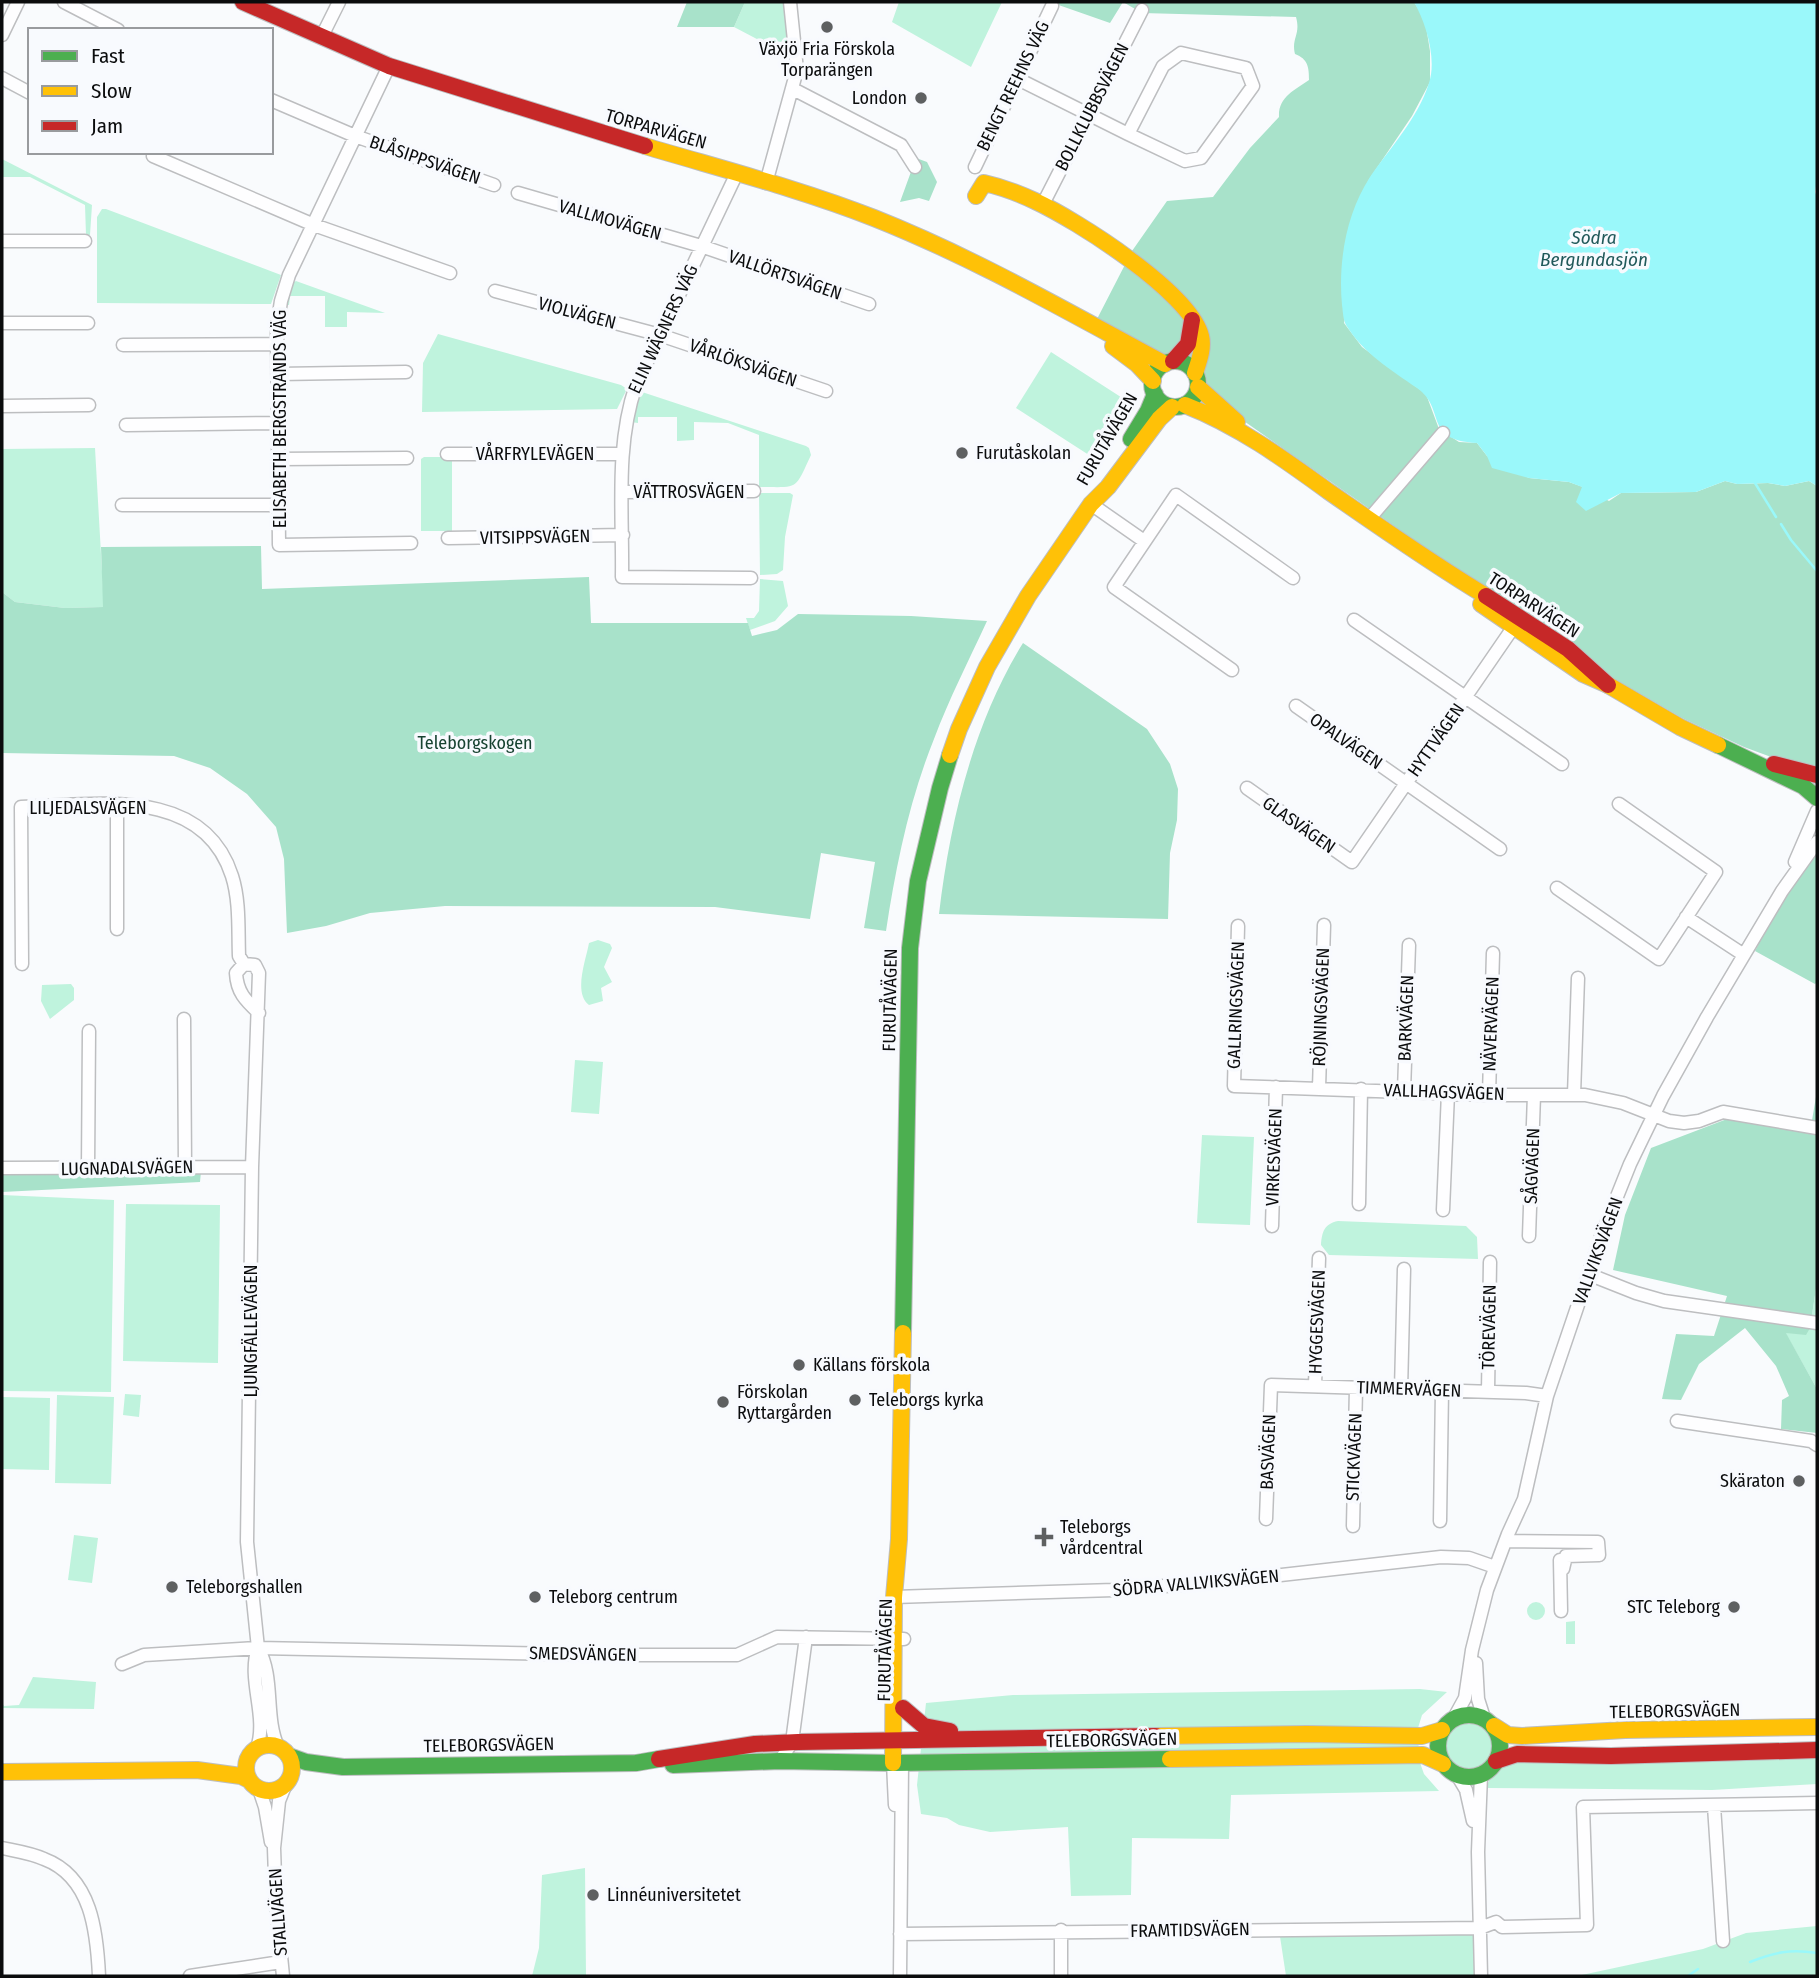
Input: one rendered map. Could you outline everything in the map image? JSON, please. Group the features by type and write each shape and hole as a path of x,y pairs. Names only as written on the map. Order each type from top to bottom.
{"street":[{"path":"2,35 18,2"},
{"path":"64,2 114,28"},
{"name":"TORPARVÄGEN","path":"243,2 389,66 570,124 815,197 919,237 998,274 1169,363"},
{"path":"322,36 339,2"},
{"path":"766,183 797,70 789,2"},
{"name":"BENGT REEHNS VÄG","path":"975,167 1052,6"},
{"name":"BOLLKLUBBSVÄGEN","path":"1043,204 1142,10"},
{"path":"1016,78 1128,134 1185,161 1201,158 1253,86 1246,68 1181,53 1163,66 1128,134"},
{"name":"ELISABETH BERGSTRANDS VÄG","path":"389,66 289,275 281,301 277,327 279,545 411,543"},
{"path":"2,78 28,92"},
{"path":"793,89 901,145 915,167"},
{"name":"BLÅSIPPSVÄGEN","path":"273,101 355,136 494,184"},
{"path":"153,156 313,225 450,273"},
{"name":"ELIN WÄGNERS VÄG","path":"737,173 636,385 627,410 622,454 622,578 751,578"},
{"path":"976,196 984,183 993,184 1043,204 1143,269 1180,304 1192,320 1199,330 1202,342 1192,399 1178,406 1160,401 1154,388 1158,369 1187,349 1192,320"},
{"name":"VALLMOVÄGEN","path":"518,193 701,246"},
{"path":"2,241 85,241"},
{"name":"VALLÖRTSVÄGEN","path":"701,246 869,304"},
{"name":"VIOLVÄGEN","path":"495,291 660,335"},
{"name":"TORPARVÄGEN","path":"1054,305 1130,359 1154,388"},
{"path":"2,323 88,323"},
{"name":"VÅRLÖKSVÄGEN","path":"660,335 827,391"},
{"path":"123,345 278,344"},
{"path":"1169,363 1186,364 1197,380"},
{"path":"278,373 406,372"},
{"name":"TORPARVÄGEN","path":"1197,380 1215,405 1274,453 1517,622 1583,674 1608,685 1706,740 1802,786 1817,798"},
{"name":"FURUTÅVÄGEN","path":"1091,504 1101,482 1140,426 1154,388"},
{"path":"2,406 89,405"},
{"name":"TORPARVÄGEN","path":"1178,406 1208,415 1274,453"},
{"name":"FURUTÅVÄGEN","path":"897,1751 910,948 918,881 940,788 959,729 986,667 1028,596 1091,504 1108,486 1159,418 1178,406"},
{"path":"126,425 278,424"},
{"path":"1369,520 1443,433"},
{"name":"VÅRFRYLEVÄGEN","path":"447,454 622,454"},
{"path":"278,459 407,458"},
{"name":"VÄTTROSVÄGEN","path":"623,492 754,492"},
{"path":"1232,670 1114,587 1144,541 1176,495 1293,578"},
{"path":"1091,504 1144,541"},
{"path":"122,505 279,505"},
{"name":"VITSIPPSVÄGEN","path":"448,538 623,535"},
{"path":"1354,620 1562,764"},
{"name":"HYTTVÄGEN","path":"1352,862 1517,622"},
{"name":"OPALVÄGEN","path":"1296,706 1500,849"},
{"name":"TORPARVÄGEN","path":"1706,740 1817,775"},
{"name":"GLASVÄGEN","path":"1247,788 1352,862"},
{"path":"1817,788 1817,798"},
{"path":"1557,888 1659,959 1716,873 1619,804"},
{"path":"117,805 117,929"},
{"name":"LILJEDALSVÄGEN","path":"22,964 21,807 117,805 155,807 171,812 188,820 216,844 233,878 239,956 244,964"},
{"name":"VALLVIKSVÄGEN","path":"1782,891 1812,828 1817,811"},
{"name":"VALLVIKSVÄGEN","path":"1448,1724 1463,1703 1476,1636 1494,1567 1524,1499 1548,1396 1602,1234 1630,1164 1707,1017 1782,891 1817,842"},
{"path":"1686,917 1744,955"},
{"name":"RÖJNINGSVÄGEN","path":"1319,1088 1324,925"},
{"name":"GALLRINGSVÄGEN","path":"1234,1083 1238,926"},
{"name":"BARKVÄGEN","path":"1404,1091 1409,946"},
{"name":"NÄVERVÄGEN","path":"1489,1095 1493,953"},
{"path":"244,964 236,973 237,988 259,1013"},
{"name":"LJUNGFÄLLEVÄGEN","path":"244,964 255,965 259,973 252,1167 247,1542 258,1648 264,1659 271,1728 284,1751"},
{"path":"1574,1096 1578,978"},
{"path":"184,1019 185,1167"},
{"path":"88,1169 89,1031"},
{"name":"VALLHAGSVÄGEN","path":"1234,1083 1234,1086 1489,1095 1585,1095 1623,1103 1654,1116 1684,1123 1723,1112 1817,1128"},
{"name":"VIRKESVÄGEN","path":"1272,1226 1276,1087"},
{"path":"1359,1204 1361,1089"},
{"path":"1443,1210 1448,1093"},
{"name":"SÅGVÄGEN","path":"1530,1236 1534,1096"},
{"name":"LUGNADALSVÄGEN","path":"2,1168 252,1167"},
{"name":"HYGGESVÄGEN","path":"1315,1386 1318,1258"},
{"name":"TÖREVÄGEN","path":"1488,1392 1490,1262"},
{"path":"1401,1390 1404,1269"},
{"path":"1588,1274 1664,1301 1817,1323"},
{"name":"TIMMERVÄGEN","path":"1271,1385 1548,1396"},
{"name":"BASVÄGEN","path":"1266,1519 1271,1385"},
{"name":"STICKVÄGEN","path":"1353,1526 1356,1388"},
{"path":"1440,1521 1442,1390"},
{"path":"1677,1421 1811,1441 1817,1445"},
{"path":"1506,1541 1598,1542 1599,1555 1566,1556 1563,1559 1563,1569"},
{"path":"1559,1542 1561,1611"},
{"name":"SÖDRA VALLVIKSVÄGEN","path":"900,1597 1114,1590 1228,1581 1443,1557 1469,1558 1494,1567"},
{"name":"VALLVIKSVÄGEN","path":"1476,1636 1478,1699 1489,1722"},
{"name":"SMEDSVÄNGEN","path":"122,1664 144,1655 258,1648 613,1655 737,1654 776,1637 899,1639"},
{"path":"780,1761 792,1742 806,1637"},
{"name":"FURUTÅVÄGEN","path":"897,1751 903,1708 899,1639"},
{"name":"LJUNGFÄLLEVÄGEN","path":"256,1750 261,1734 254,1660 258,1648"},
{"path":"903,1708 912,1719 927,1728 958,1731 979,1738"},
{"path":"1478,1852 1466,1790 1457,1775 1443,1764 1438,1747 1448,1724 1469,1714 1489,1722 1501,1744 1496,1761"},
{"name":"TELEBORGSVÄGEN","path":"1489,1722 1506,1734 1522,1736 1625,1730 1817,1727"},
{"name":"TELEBORGSVÄGEN","path":"636,1763 654,1766 780,1761 841,1753 897,1751 979,1738 1307,1734 1422,1736 1448,1724"},
{"name":"TELEBORGSVÄGEN","path":"284,1751 306,1762 343,1767 636,1763 755,1744 792,1742 897,1751 921,1763 1423,1755 1443,1764"},
{"path":"2,1772 197,1770 240,1776 272,1792 287,1783 293,1766 284,1751 267,1745 231,1762 197,1770"},
{"path":"254,1785 246,1765 256,1750"},
{"path":"1457,1775 1481,1775 1496,1761 1517,1754 1611,1756 1817,1750"},
{"path":"897,1751 903,1815 900,1976"},
{"path":"897,1751 897,1838 901,1860"},
{"path":"903,1815 910,1779 921,1763"},
{"name":"TELEBORGSVÄGEN","path":"287,1783 343,1767"},
{"path":"1481,1775 1478,1852 1481,1976"},
{"name":"STALLVÄGEN","path":"283,1976 274,1849 279,1801 287,1783"},
{"name":"STALLVÄGEN","path":"254,1785 274,1849"},
{"path":"1723,1941 1714,1806 1817,1803"},
{"name":"FRAMTIDSVÄGEN","path":"900,1934 1061,1930 1480,1928 1496,1922 1502,1927 1587,1925 1583,1807 1714,1806"},
{"path":"2,1848 46,1859 66,1872 79,1888 94,1923 99,1976"},
{"path":"1061,1930 1061,1976"},
{"path":"190,1976 281,1962"}],"green space":[{"path":"687,2 745,2 734,27 677,27"},
{"path":"745,2 790,2 795,59 734,27"},
{"path":"899,2 1002,2 971,67 892,22"},
{"path":"1050,2 1123,2 1110,23"},
{"path":"1123,2 1414,2 1425,20 1430,51 1430,82 1412,116 1368,181 1344,323 1362,347 1426,394 1439,429 1459,442 1477,443 1487,456 1529,478 1569,482 1609,501 1621,493 1696,492 1725,481 1785,486 1809,481 1817,486 1817,770 1804,769 1744,747 1682,718 1606,674 1241,419 1205,388 1200,373 1187,359 1162,357 1096,321 1132,251 1167,201 1213,197 1250,148 1279,117 1284,99 1309,80 1307,64 1295,54 1296,17 1142,13"},
{"path":"916,158 927,162 937,182 929,201 919,198 900,202"},
{"path":"2,159 92,205 90,235 86,235 85,205 30,177 2,177"},
{"path":"102,209 281,275 271,304 97,303 97,217"},
{"path":"296,281 385,313 347,312 347,327 325,327 325,296 290,296 289,305 286,305 291,284"},
{"path":"438,334 621,385 627,389 617,409 422,412 423,363"},
{"path":"1051,352 1127,401 1092,457 1016,408"},
{"path":"639,391 806,446 811,455 794,485 759,487 759,435 728,423 694,422 694,440 677,441 677,417 638,417 638,423 631,422"},
{"path":"95,448 104,607 65,608 15,602 2,592 2,449"},
{"path":"452,457 452,531 421,531 421,459"},
{"path":"759,493 793,495 785,537 783,570 777,574 760,575"},
{"name":"Teleborgskogen","path":"261,546 262,589 589,577 591,623 748,623 752,636 777,630 798,614 911,616 987,621 946,709 917,786 899,858 886,931 864,928 875,862 821,853 810,919 715,907 445,906 370,913 326,926 287,933 284,859 276,827 247,794 210,768 174,756 2,753 2,592 15,602 65,608 103,607 101,547"},
{"path":"760,579 783,581 788,606 775,621 750,630 746,618 754,618 759,611"},
{"path":"1023,643 1147,729 1170,764 1178,789 1177,820 1170,853 1168,919 939,914 950,844 966,774 990,706"},
{"path":"1817,849 1815,984 1755,951 1770,921"},
{"path":"598,940 610,944 612,948 604,967 612,982 601,988 603,1001 589,1005 582,993 582,976 589,943"},
{"path":"71,984 74,988 74,1000 50,1019 41,1001 42,985"},
{"path":"575,1060 603,1062 599,1114 571,1112"},
{"path":"1817,1091 1817,1282 1810,1328 1806,1335 1786,1333 1817,1389 1817,1433 1781,1429 1782,1400 1789,1396 1776,1366 1745,1328 1699,1364 1681,1400 1662,1399 1676,1334 1714,1336 1727,1296 1613,1270 1625,1215 1651,1148 1727,1119 1810,1132"},
{"path":"1202,1135 1254,1137 1250,1225 1197,1223"},
{"path":"201,1171 200,1182 2,1192 2,1175"},
{"path":"2,1195 114,1200 111,1392 2,1391"},
{"path":"126,1204 220,1205 218,1363 123,1361"},
{"path":"1338,1221 1466,1226 1477,1237 1478,1259 1329,1255 1321,1245 1322,1236 1327,1226"},
{"path":"1817,1282 1817,1389 1785,1332 1810,1328"},
{"path":"125,1394 141,1395 139,1417 123,1415"},
{"path":"57,1395 114,1397 111,1484 55,1483"},
{"path":"2,1397 50,1398 49,1470 2,1469"},
{"path":"74,1535 98,1538 92,1583 68,1580"},
{"path":"1536,1602 1542,1605 1545,1611 1542,1617 1536,1620 1530,1617 1527,1611 1530,1605"},
{"path":"1575,1621 1575,1644 1566,1644 1566,1622"},
{"path":"33,1677 96,1682 94,1709 2,1708 2,1703 4,1706 19,1705"},
{"path":"1420,1689 1447,1692 1422,1715 1418,1728 1419,1760 1424,1774 1439,1791 1231,1795 1229,1839 1132,1838 1131,1895 1071,1896 1068,1827 990,1832 959,1825 947,1818 921,1814 917,1785 926,1703 1013,1695"},
{"path":"1469,1720 1479,1722 1487,1728 1493,1736 1493,1756 1487,1764 1479,1770 1469,1772 1459,1770 1451,1764 1445,1756 1443,1746 1445,1736 1451,1728 1459,1722"},
{"path":"1817,1758 1817,1784 1712,1790 1486,1788 1496,1771 1514,1761 1617,1764"},
{"path":"585,1868 586,1976 532,1976 539,1948 542,1875"},
{"path":"1817,1926 1817,1976 1577,1976 1703,1949 1746,1933"},
{"path":"1279,1930 1473,1933 1475,1976 1286,1976"}],"water":[{"name":"Södra Bergundasjön","path":"1414,2 1817,2 1817,486 1809,481 1785,486 1725,481 1696,492 1621,493 1586,511 1576,502 1582,487 1569,482 1529,478 1492,468 1477,443 1460,441 1449,436 1442,430 1426,396 1378,360 1353,335 1344,320 1341,289 1343,255 1350,222 1370,177 1418,108 1431,73 1429,41"}],"waterway":[{"path":"1755,483 1776,517"},
{"path":"1781,524 1817,571"},
{"path":"1750,1962 1783,1952 1817,1953"},
{"path":"1688,1976 1698,1969"}],"traffic: fast":[{"path":"1175,361 1191,368 1198,384 1191,400 1175,407 1159,400 1152,384 1159,368 1175,361"},
{"path":"1131,439 1155,394"},
{"path":"1718,745 1803,786 1817,798"},
{"path":"903,1333 910,948 918,881 950,755"},
{"path":"1463,1715 1475,1715 1491,1724 1498,1734 1500,1746 1498,1758 1491,1768 1475,1777 1463,1777 1452,1772 1443,1763 1438,1752 1438,1740 1443,1729 1452,1720 1463,1715"},
{"path":"289,1756 306,1762 343,1767 636,1763 659,1759"},
{"path":"673,1765 780,1761 893,1763 1170,1759"}],"traffic: slow":[{"path":"645,146 761,180 874,218 1022,287 1165,364"},
{"path":"976,196 984,183 1035,201 1103,240 1154,279 1192,318 1201,336 1201,350 1195,373"},
{"path":"1113,346 1137,364 1153,381"},
{"path":"1198,387 1237,422"},
{"path":"1185,405 1223,422 1260,444 1406,545 1486,596"},
{"path":"950,755 987,667 1028,596 1091,504 1108,487 1159,419 1172,407"},
{"path":"1481,604 1583,674 1718,745"},
{"path":"893,1763 894,1597 899,1539 903,1333"},
{"path":"1494,1726 1508,1735 1522,1736 1625,1730 1817,1727"},
{"path":"1156,1736 1422,1736 1442,1730"},
{"path":"269,1745 286,1751 292,1768 286,1785 269,1791 252,1785 246,1768 252,1751 269,1745"},
{"path":"1170,1759 1423,1755 1443,1764"},
{"path":"2,1772 197,1770 241,1776 249,1780"}],"traffic: jam":[{"path":"243,2 389,66 645,146"},
{"path":"1173,361 1188,344 1192,320"},
{"path":"1486,596 1568,649 1608,685"},
{"path":"1774,764 1817,775"},
{"path":"903,1708 924,1726 950,1731"},
{"path":"659,1759 755,1744 798,1742 1156,1736"},
{"path":"1496,1761 1517,1754 1611,1756 1817,1750"}],"place":[{"name":"Växjö Fria Förskola Torparängen","path":"827,27"},
{"name":"London","path":"921,98"},
{"name":"Furutåskolan","path":"962,453"},
{"name":"Källans förskola","path":"799,1365"},
{"name":"Teleborgs kyrka","path":"855,1400"},
{"name":"Förskolan Ryttargården","path":"723,1402"},
{"name":"Skäraton","path":"1799,1481"},
{"name":"Teleborgs vårdcentral","path":"1044,1537"},
{"name":"Teleborgshallen","path":"172,1587"},
{"name":"Teleborg centrum","path":"535,1597"},
{"name":"STC Teleborg","path":"1734,1607"},
{"name":"Linnéuniversitetet","path":"593,1895"}]}
